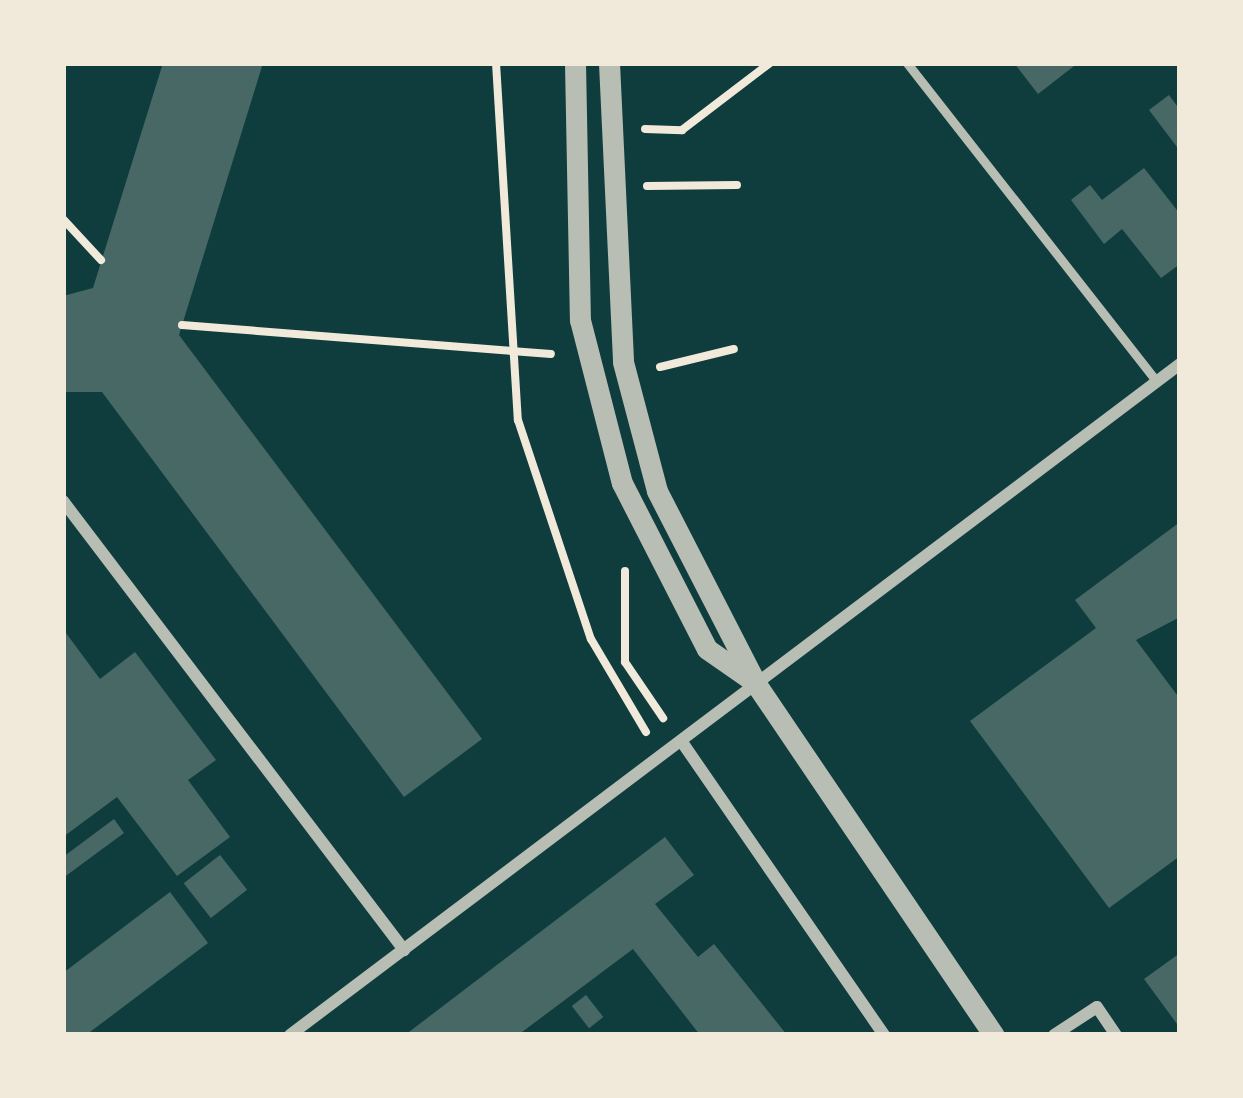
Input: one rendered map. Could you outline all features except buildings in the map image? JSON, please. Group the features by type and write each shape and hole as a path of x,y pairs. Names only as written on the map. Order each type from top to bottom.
{"street":[{"path":"575,63 588,357 662,575 707,649 756,684"},
{"path":"609,63 623,362 657,491 756,684 994,1035"},
{"path":"290,1035 684,745 756,684 1180,364"},
{"path":"63,501 404,950"},
{"path":"684,745 884,1035"},
{"path":"1054,1035 1097,1007 1116,1035"}],"lane":[{"path":"907,63 1156,380"}],"path":[{"path":"496,63 509,352 518,419 574,598 664,759"},
{"path":"632,148 632,129 682,130 770,63"},
{"path":"632,167 633,186 737,185"},
{"path":"63,219 101,260"},
{"path":"182,325 588,357"},
{"path":"644,348 652,388"},
{"path":"649,370 734,349"}]}
